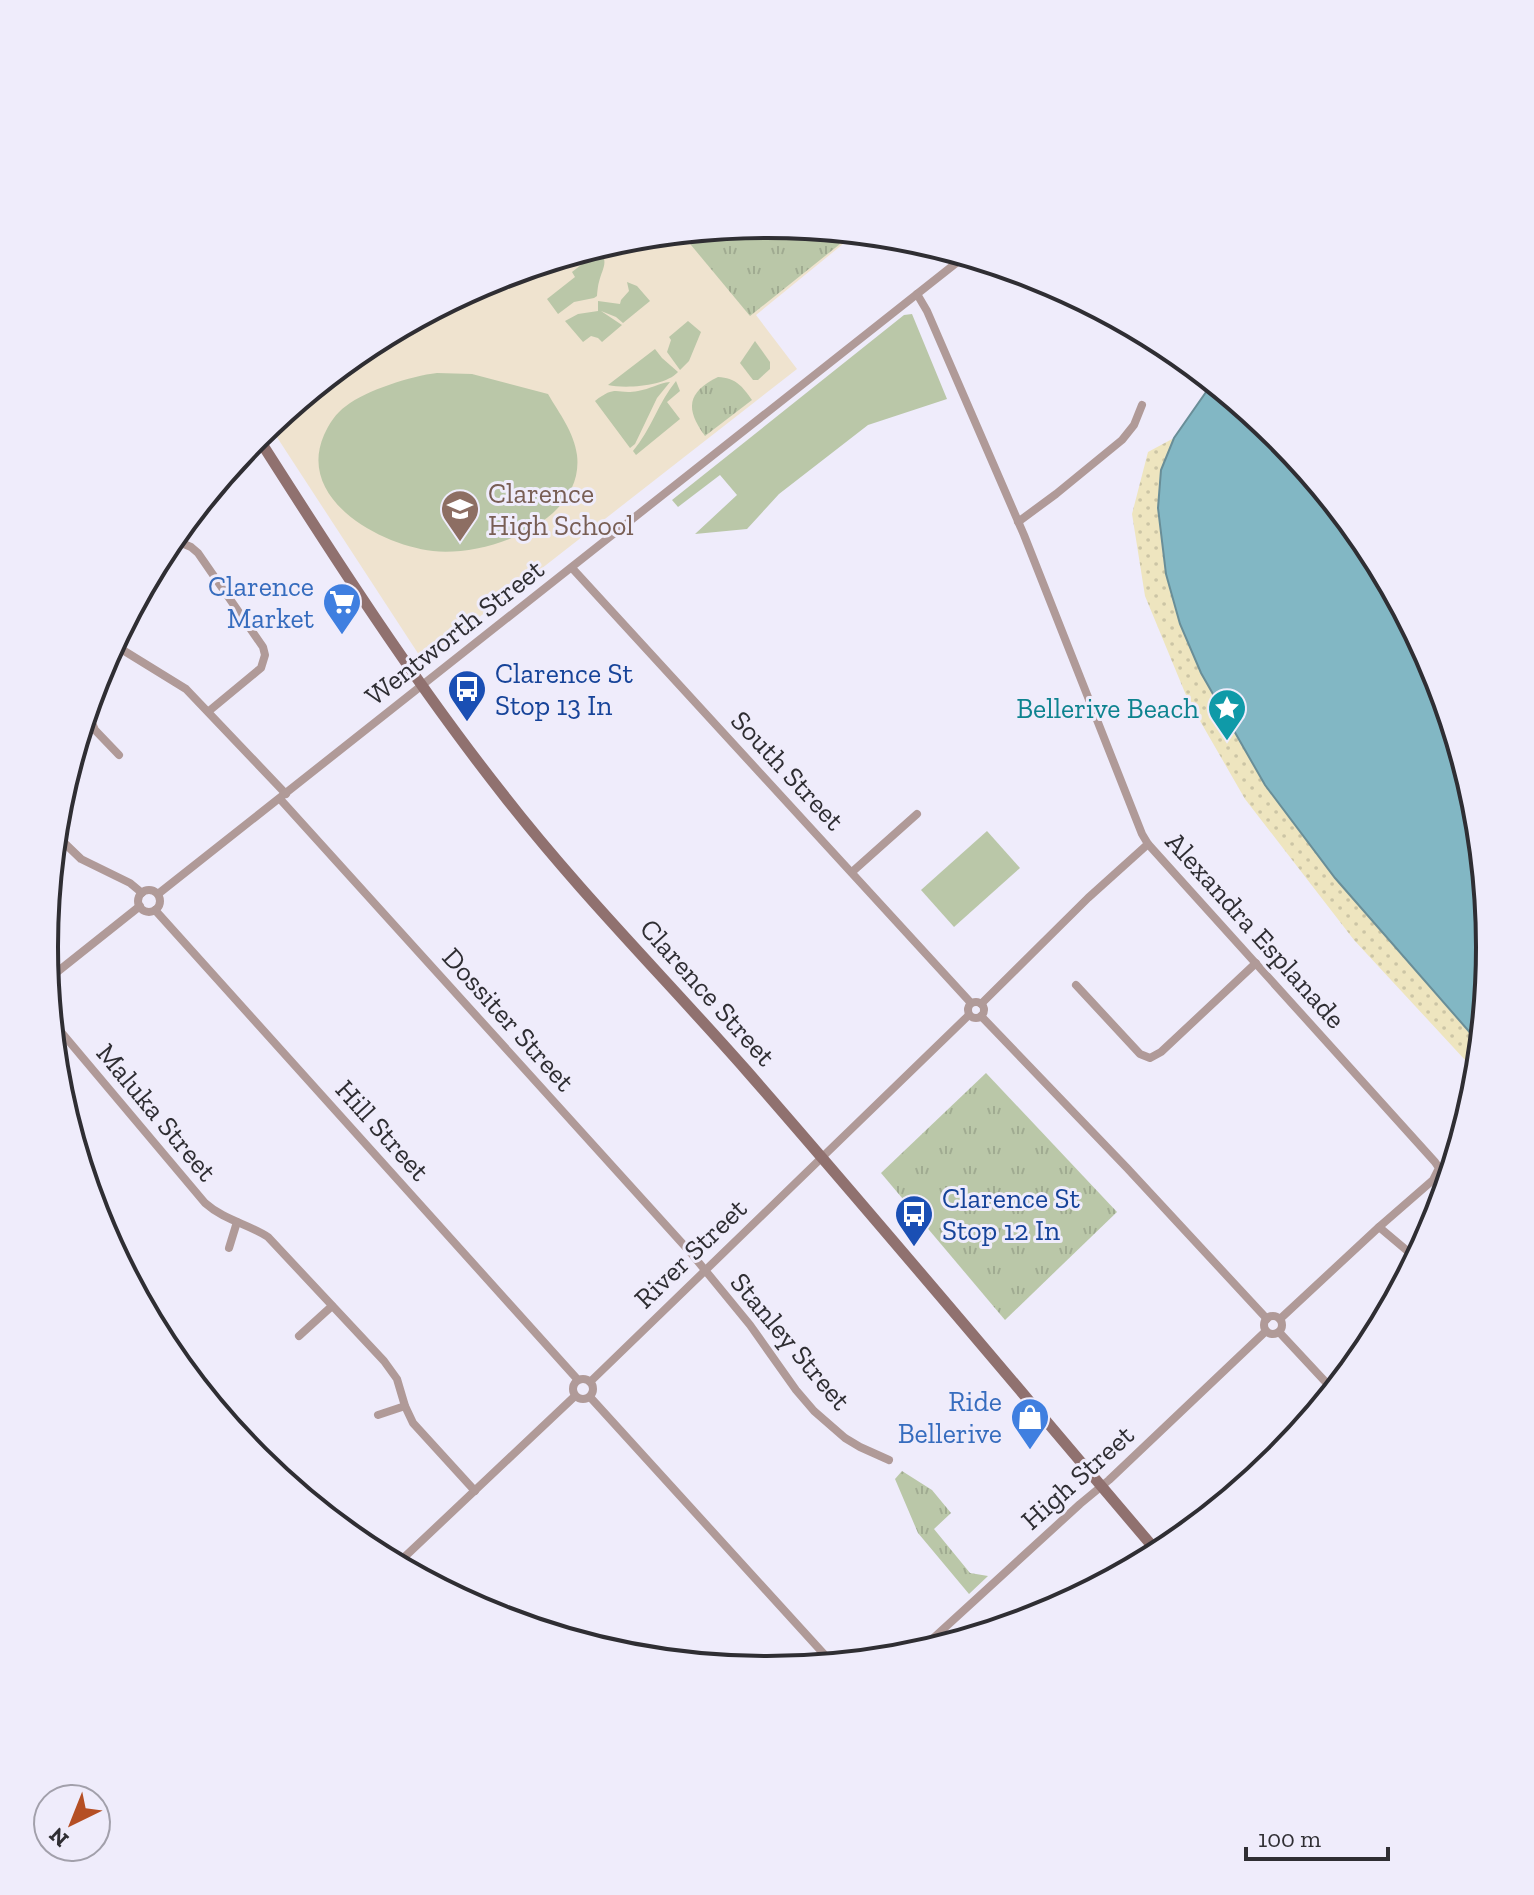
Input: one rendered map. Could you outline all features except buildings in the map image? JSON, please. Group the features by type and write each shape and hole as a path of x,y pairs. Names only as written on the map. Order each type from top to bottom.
{"main road":[{"name":"Clarence Street","path":"265,448 421,685 530,828 822,1157 1150,1544"}],"street":[{"name":"Wentworth Street","path":"158,894 954,264"},
{"name":"Alexandra Esplanade","path":"917,294 1018,522 1142,834 1439,1168 1433,1180 1379,1227"},
{"path":"1018,522 1122,440 1134,425 1142,405"},
{"path":"184,544 198,553 263,647 265,655 261,668 209,711"},
{"name":"South Street","path":"572,568 971,1003"},
{"name":"Dossiter Street","path":"124,650 177,682 209,711 705,1270"},
{"path":"94,727 119,755"},
{"path":"852,872 917,814"},
{"path":"66,844 81,859 130,883 142,893"},
{"path":"981,1004 1088,898 1148,844"},
{"path":"150,890 158,894 160,902 155,910 147,911 140,906 142,893 150,890"},
{"path":"59,970 140,906"},
{"name":"Hill Street","path":"155,910 578,1380"},
{"path":"1076,985 1140,1054 1150,1058 1161,1052 1256,963"},
{"path":"971,1003 981,1004 984,1009 981,1016 975,1018 969,1015 967,1009 971,1003"},
{"name":"River Street","path":"590,1382 969,1015"},
{"path":"981,1016 1267,1319"},
{"name":"Maluka Street","path":"64,1035 205,1203 217,1213 268,1237 391,1371 417,1429 475,1491"},
{"path":"229,1248 237,1222"},
{"path":"1280,1319 1379,1227 1408,1251"},
{"name":"Stanley Street","path":"705,1270 814,1411 845,1438 889,1460"},
{"path":"299,1336 332,1306"},
{"path":"1275,1316 1280,1319 1282,1327 1279,1332 1272,1334 1266,1331 1264,1326 1267,1319 1275,1316"},
{"name":"High Street","path":"936,1635 1266,1331"},
{"path":"1279,1332 1326,1383"},
{"path":"578,1380 590,1382 593,1391 590,1397 580,1399 575,1396 573,1387 578,1380"},
{"path":"404,1557 575,1396"},
{"path":"590,1397 824,1654"},
{"path":"378,1415 405,1406"}],"shaded area":[{"name":"Clarence High School","path":"767,238 843,244 756,315 797,369 423,661 276,436 335,385 413,333 496,292 539,276 629,252 721,240"}],"green space":[{"path":"767,238 840,244 750,316 690,243"},
{"path":"603,258 597,296 574,302 558,314 547,299 575,277 572,272 584,263"},
{"path":"627,282 637,286 650,301 623,323 601,311 622,325 602,342 591,336 583,342 565,321 578,314 598,311 598,301 620,304 629,291"},
{"path":"912,314 947,399 868,425 779,494 747,529 695,534 737,495 720,475 678,507 672,500 904,315"},
{"path":"688,321 701,332 689,361 680,370 667,352 669,337"},
{"path":"755,341 770,362 770,369 758,380 753,380 740,363"},
{"path":"655,349 678,372 672,377 645,385 608,385"},
{"path":"366,363 302,412 335,385"},
{"path":"437,373 472,374 548,394 569,431 577,455 575,479 565,499 549,516 504,541 479,548 433,551 412,547 368,529 348,515 332,498 322,479 318,458 324,435 336,415 355,400 377,389"},
{"path":"718,377 738,384 752,400 705,436 694,418 692,402 700,389"},
{"path":"676,381 680,391 667,402 680,419 636,455 633,451"},
{"path":"670,382 657,398 635,444 630,448 595,401 612,391 638,391"},
{"path":"987,831 1020,868 954,927 921,890"},
{"path":"986,1073 1117,1212 1005,1320 881,1173"},
{"path":"902,1471 932,1490 951,1513 934,1529 970,1573 988,1576 969,1594 918,1533 895,1479"}],"sand":[{"name":"Bellerive Beach","path":"1174,438 1161,470 1158,508 1166,574 1180,624 1201,673 1265,785 1335,878 1471,1033 1466,1061 1354,940 1245,799 1188,700 1145,596 1132,514 1148,452"}],"water":[{"path":"1206,392 1268,446 1329,516 1381,593 1422,676 1452,764 1470,855 1476,948 1471,1033 1335,878 1265,785 1201,673 1180,624 1166,574 1158,508 1161,470 1174,438"}],"place":[{"name":"Clarence High School","path":"460,543"},
{"name":"Clarence Market","path":"342,636"},
{"name":"Clarence St Stop 13 In","path":"467,723"},
{"name":"Bellerive Beach","path":"1227,742"},
{"name":"Clarence St Stop 12 In","path":"914,1248"},
{"name":"Ride Bellerive","path":"1030,1451"}]}
